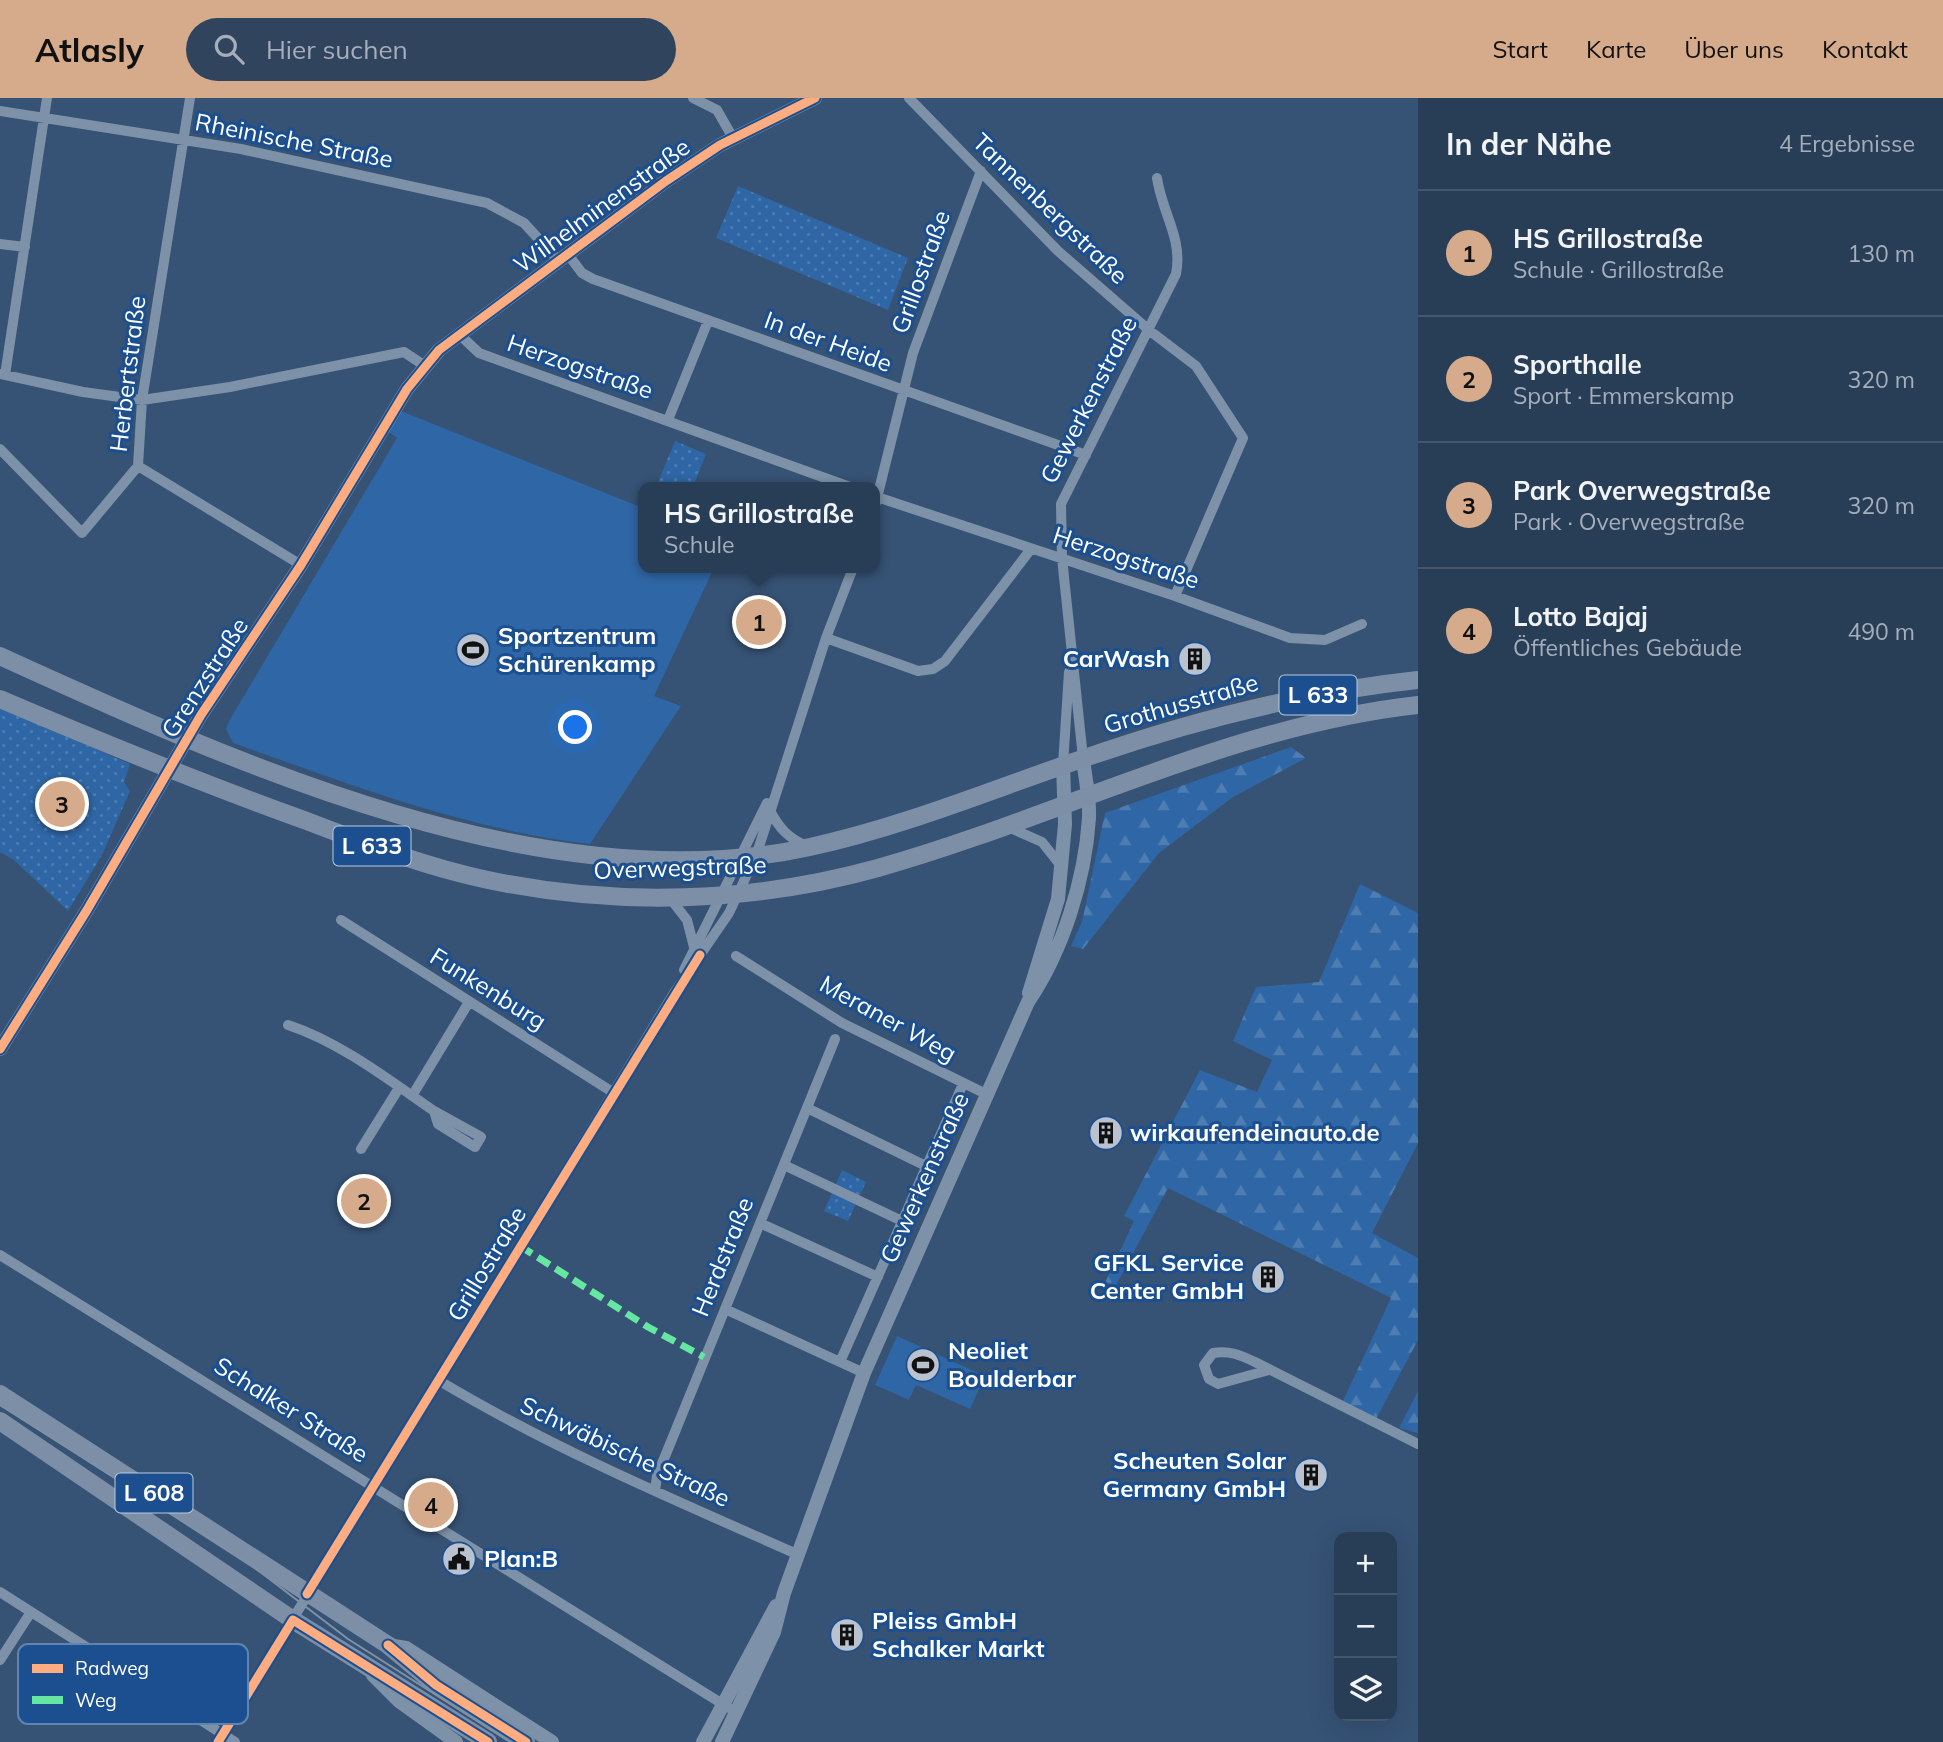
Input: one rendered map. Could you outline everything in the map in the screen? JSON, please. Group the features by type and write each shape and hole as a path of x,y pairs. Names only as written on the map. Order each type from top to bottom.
{"main road":[{"name":"Overwegstraße","path":"0,656 186,740 364,803 482,836 574,856 680,860 810,847 914,817 1083,758"},
{"name":"Grothusstraße","path":"1083,758 1273,704 1418,680"},
{"name":"Overwegstraße","path":"0,699 169,771 391,852 486,880 583,895 669,897 771,891 878,868 1088,796"},
{"name":"L 633","path":"1088,796 1275,732 1328,719 1418,705"},
{"name":"L 608","path":"0,1394 388,1645 436,1685 526,1742"},
{"name":"L 608","path":"0,1421 293,1620 488,1742"}],"street":[{"path":"47,98 25,247 2,374 83,392 142,400 230,387 404,352 425,366"},
{"name":"Herbertstraße","path":"190,98 142,400 138,466 301,565"},
{"path":"693,98 716,110 733,138"},
{"name":"Wilhelminenstraße","path":"425,366 460,335 666,181 733,138 815,98"},
{"name":"Tannenbergstraße","path":"909,98 1058,251 1150,331 1196,366 1243,438 1175,596"},
{"name":"Rheinische Straße","path":"0,111 249,151 497,205 524,223 563,257"},
{"name":"Grillostraße","path":"880,484 913,353 981,172"},
{"name":"Gewerkenstraße","path":"1028,1002 1044,978 1063,931 1082,865 1089,817 1079,704 1070,651 1062,558 1061,504 1150,331 1176,274 1180,257 1177,238 1160,201 1157,178"},
{"path":"0,244 25,247"},
{"name":"In der Heide","path":"563,257 586,276 902,392 1086,455"},
{"path":"668,420 709,321"},
{"name":"Herzogstraße","path":"460,335 479,354 836,482"},
{"name":"Grenzstraße","path":"0,1049 186,740 301,565 407,389 425,366"},
{"path":"0,449 82,533 138,466"},
{"name":"Herzogstraße","path":"880,498 1175,596 1290,638 1309,641 1334,638 1362,624"},
{"path":"826,638 918,671 933,669 945,661 1031,549"},
{"name":"Grillostraße","path":"674,993 694,947 732,893 771,811 826,638 851,573"},
{"name":"Gewerkenstraße","path":"730,1709 774,1632 784,1593 864,1373 1028,1002 1058,899 1065,803 1063,765 1070,651"},
{"name":"Grillostraße","path":"248,1694 674,993 732,893 783,773"},
{"path":"771,811 778,826 791,839 810,847"},
{"path":"1004,825 1042,842 1061,866"},
{"path":"669,897 687,920 694,947"},
{"name":"Funkenburg","path":"341,920 614,1093"},
{"name":"Meraner Weg","path":"736,956 839,1021 986,1094"},
{"path":"412,1096 469,1002"},
{"path":"288,1025 311,1033 434,1111"},
{"name":"Herdstraße","path":"655,1492 657,1476 835,1039"},
{"name":"Gewerkenstraße","path":"840,1362 963,1084"},
{"path":"361,1149 399,1088"},
{"path":"807,1108 928,1167"},
{"path":"784,1165 902,1221"},
{"path":"760,1223 878,1278"},
{"name":"Schalker Straße","path":"0,1255 730,1709"},
{"path":"725,1309 864,1373"},
{"path":"1269,1370 1218,1384 1209,1379 1204,1365 1213,1353 1225,1351 1269,1370 1418,1444"},
{"name":"Schwäbische Straße","path":"438,1380 495,1414 655,1492 799,1555"},
{"path":"0,1592 79,1644"},
{"path":"0,1660 31,1612"},
{"path":"388,1645 406,1648 552,1742"},
{"path":"358,1660 399,1701 456,1742"},
{"path":"703,1742 730,1709"},
{"path":"722,1742 730,1709"},
{"path":"200,1724 221,1738 235,1742"}],"green space":[{"path":"738,186 908,258 888,310 716,238"},
{"name":"Sportzentrum Schürenkamp","path":"401,411 638,506 638,573 712,573 654,696 681,706 590,844 499,828 409,804 233,743 226,729 397,438 389,432"},
{"path":"675,441 706,454 695,482 658,482"},
{"path":"0,707 130,764 124,782 130,791 102,855 68,911 14,860 0,852"},
{"path":"1291,747 1306,758 1233,797 1159,853 1083,949 1071,946 1082,922 1105,813"},
{"path":"1360,884 1418,913 1418,1143 1372,1233 1418,1258 1418,1340 1375,1421 1342,1403 1391,1298 1168,1188 1115,1287 1105,1283 1134,1221 1124,1216 1200,1070 1257,1092 1272,1060 1233,1041 1256,987 1319,982"},
{"path":"842,1170 866,1182 848,1221 824,1211"},
{"name":"Neoliet Boulderbar","path":"897,1336 985,1376 970,1409 916,1385 909,1400 875,1385"},
{"path":"1418,1391 1418,1433 1399,1428"}],"tram line":[{"path":"0,1405 247,1562 348,1639 510,1742"}],"marked path":[{"path":"520,1246 648,1327 704,1357"}],"cycle path":[{"path":"0,1049 87,910 201,715 301,565 407,389 439,350 666,181 720,145 815,98"},
{"path":"307,1594 700,955"},
{"path":"248,1693 293,1620 488,1742"},
{"path":"388,1645 436,1685 526,1742"},
{"path":"218,1742 229,1724"}],"place":[{"name":"HS Grillostraße","path":"759,622"},
{"name":"Sportzentrum Schürenkamp","path":"473,650"},
{"name":"CarWash","path":"1195,659"},
{"name":"Park Overwegstraße","path":"62,804"},
{"name":"wirkaufendeinauto.de","path":"1106,1133"},
{"name":"Sporthalle","path":"364,1201"},
{"name":"GFKL Service Center GmbH","path":"1268,1277"},
{"name":"Neoliet Boulderbar","path":"923,1365"},
{"name":"Scheuten Solar Germany GmbH","path":"1311,1475"},
{"name":"Lotto Bajaj","path":"431,1505"},
{"name":"Plan:B","path":"459,1559"},
{"name":"Pleiss GmbH Schalker Markt","path":"847,1635"}]}
